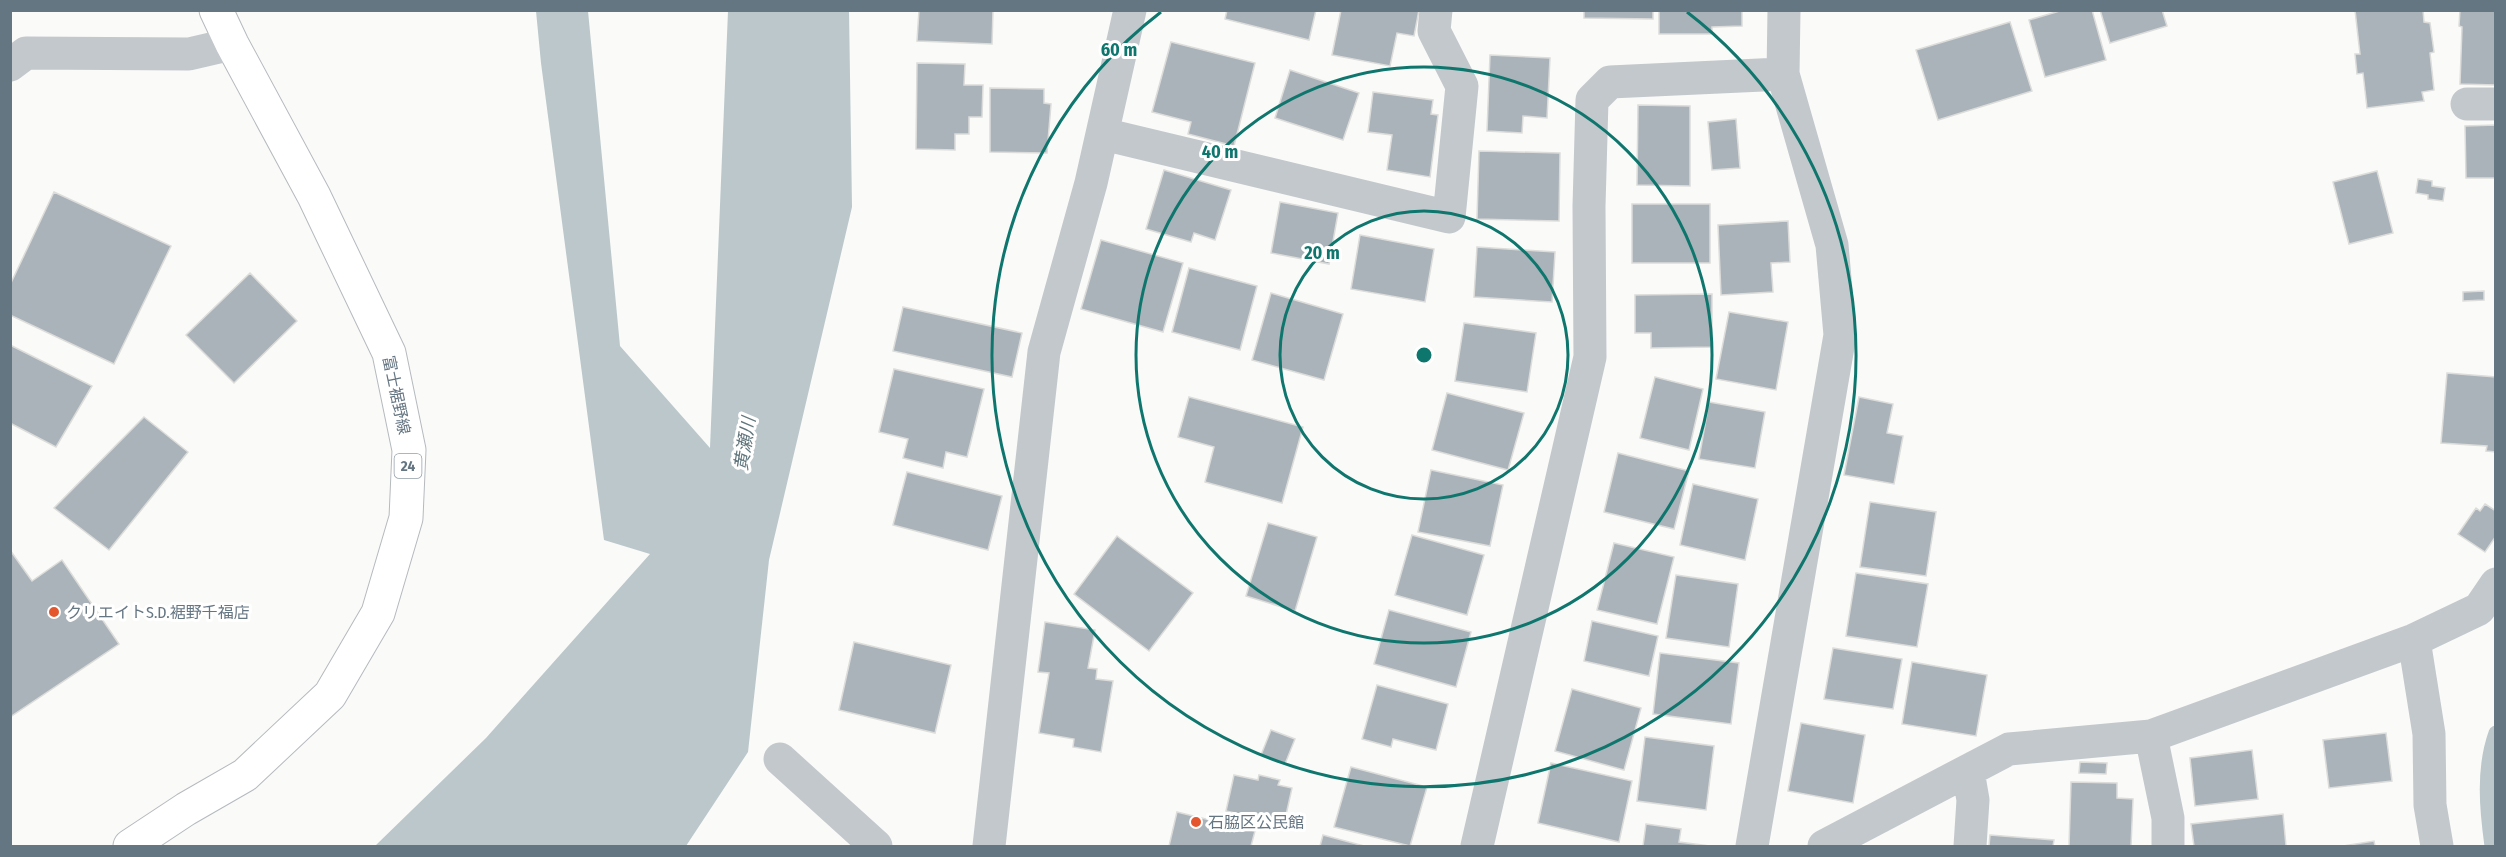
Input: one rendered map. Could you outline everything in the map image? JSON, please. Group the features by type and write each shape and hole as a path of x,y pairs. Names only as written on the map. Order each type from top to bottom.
{"main road":[{"name":"富士裾野線","path":"130,846 186,809 245,776 330,695 378,613 406,518 409,450 389,353 314,196 216,10"}],"street":[{"path":"989,846 1044,352 1091,183 1130,10"},
{"path":"1102,134 1449,218 1462,86 1434,31 1436,10"},
{"path":"1752,846 1840,335 1832,245 1783,74 1784,10"},
{"path":"10,65 26,53 189,54 232,44"},
{"path":"1477,846 1590,357 1589,206 1592,100 1610,82 1783,74"},
{"path":"1824,846 2009,749 2151,736 2414,640 2479,609 2496,584"},
{"path":"2414,640 2429,734 2430,805 2437,846"},
{"path":"2151,736 2168,818 2168,846"},
{"path":"780,759 876,846"},
{"path":"1968,771 1973,800 1970,846"}],"water":[{"name":"黄瀬川","path":"536,11 588,11 620,346 710,448 728,11 849,11 852,207 769,560 748,752 686,846 375,846 486,738 650,554 604,540"}],"building":[{"path":"919,10 993,10 992,44 917,41"},
{"path":"1227,10 1316,10 1309,40 1225,19"},
{"path":"1341,10 1419,10 1414,36 1397,33 1390,66 1332,55"},
{"path":"1584,10 1653,10 1653,19 1584,18"},
{"path":"1659,10 1742,10 1742,26 1712,27 1712,34 1659,34"},
{"path":"2063,10 2092,10 2106,60 2045,77 2029,20"},
{"path":"2100,10 2162,10 2167,26 2110,43"},
{"path":"2355,10 2423,10 2424,22 2430,23 2434,52 2430,53 2434,90 2422,92 2424,101 2367,108 2363,73 2357,74 2355,54 2360,54"},
{"path":"2460,10 2496,10 2496,85 2460,84 2462,27 2459,26"},
{"path":"2010,22 2032,91 1938,120 1916,50"},
{"path":"1171,42 1255,63 1234,146 1188,134 1191,122 1152,112"},
{"path":"1490,55 1550,58 1547,118 1523,116 1522,133 1487,131"},
{"path":"917,63 965,64 964,85 983,85 982,117 969,117 969,134 955,134 955,150 916,149"},
{"path":"1290,70 1359,93 1343,140 1275,118"},
{"path":"990,88 1044,89 1044,103 1051,104 1047,153 990,152"},
{"path":"1373,92 1433,100 1431,114 1438,115 1430,177 1387,170 1392,135 1368,132"},
{"path":"1638,105 1690,106 1690,186 1637,185"},
{"path":"1736,119 1740,168 1712,170 1708,122"},
{"path":"2496,125 2496,178 2466,178 2465,126"},
{"path":"1479,151 1560,153 1559,221 1477,219"},
{"path":"1164,170 1231,190 1215,240 1194,233 1191,242 1146,229"},
{"path":"2377,171 2393,233 2349,244 2333,182"},
{"path":"2418,179 2432,181 2432,186 2445,188 2443,201 2428,199 2428,195 2416,193"},
{"path":"54,192 171,246 114,364 10,315 10,285"},
{"path":"1280,202 1338,213 1329,264 1271,253"},
{"path":"1632,204 1710,204 1710,263 1632,263"},
{"path":"1788,221 1790,262 1771,263 1773,292 1721,295 1718,225"},
{"path":"1360,235 1434,249 1425,302 1351,289"},
{"path":"1101,240 1183,263 1163,332 1081,309"},
{"path":"1477,247 1555,252 1552,302 1474,297"},
{"path":"1189,268 1257,286 1240,350 1172,332"},
{"path":"250,273 297,321 234,383 186,335"},
{"path":"2484,291 2484,300 2463,301 2463,292"},
{"path":"1271,293 1343,314 1324,380 1252,360"},
{"path":"1712,294 1712,347 1651,348 1651,333 1635,333 1635,295"},
{"path":"903,307 1022,333 1012,377 893,351"},
{"path":"1729,312 1788,322 1776,390 1716,379"},
{"path":"1464,323 1536,333 1527,392 1455,381"},
{"path":"10,345 92,386 56,447 10,423"},
{"path":"894,369 984,389 967,457 946,452 943,468 903,458 908,439 879,432"},
{"path":"2447,373 2496,377 2496,452 2486,451 2487,446 2441,443"},
{"path":"1655,377 1703,389 1689,450 1640,438"},
{"path":"1447,393 1524,413 1508,470 1432,450"},
{"path":"1189,397 1303,427 1282,503 1205,482 1214,447 1178,437"},
{"path":"1859,397 1893,404 1887,433 1903,436 1894,484 1844,475"},
{"path":"1709,402 1765,412 1755,468 1699,459"},
{"path":"144,417 188,452 109,550 54,508"},
{"path":"1618,453 1689,471 1674,529 1604,512"},
{"path":"1431,470 1503,485 1490,546 1418,532"},
{"path":"907,472 1002,496 988,550 893,525"},
{"path":"1693,484 1758,499 1745,560 1680,545"},
{"path":"1870,502 1936,512 1926,576 1860,567"},
{"path":"2485,504 2496,511 2496,536 2485,552 2458,534 2476,508 2480,511"},
{"path":"1268,523 1317,537 1295,611 1246,596"},
{"path":"1412,535 1484,555 1467,615 1395,595"},
{"path":"1117,536 1193,593 1149,651 1074,594"},
{"path":"1614,543 1674,557 1657,624 1597,610"},
{"name":"クリエイトS.D.裾野千福店","path":"10,550 32,581 62,560 119,644 10,717"},
{"path":"1856,573 1928,584 1917,647 1846,636"},
{"path":"1676,575 1738,584 1729,647 1666,638"},
{"path":"1389,610 1471,632 1456,687 1374,664"},
{"path":"1592,621 1658,636 1649,676 1584,661"},
{"path":"1045,622 1095,630 1088,668 1097,669 1096,679 1113,681 1101,752 1073,747 1074,739 1039,733 1049,673 1038,672"},
{"path":"854,642 951,665 935,733 839,710"},
{"path":"1833,648 1902,659 1893,709 1824,699"},
{"path":"1660,653 1739,663 1731,724 1653,714"},
{"path":"1912,662 1987,675 1976,736 1902,724"},
{"path":"1377,685 1448,704 1436,750 1393,739 1391,747 1362,739"},
{"path":"1572,689 1641,708 1624,770 1555,751"},
{"path":"1801,723 1865,735 1853,803 1788,791"},
{"path":"1271,730 1295,739 1285,764 1261,755"},
{"path":"2386,733 2392,781 2329,788 2323,740"},
{"path":"1645,737 1714,746 1706,810 1637,801"},
{"path":"2252,750 2258,799 2195,806 2190,758"},
{"path":"2080,762 2107,763 2106,774 2079,773"},
{"path":"1551,763 1632,781 1619,842 1538,823"},
{"path":"1351,767 1427,787 1410,846 1334,827"},
{"path":"1234,775 1258,780 1259,775 1280,780 1278,785 1292,788 1284,824 1226,811"},
{"path":"2071,782 2117,783 2117,798 2133,799 2131,846 2069,846"},
{"name":"石脇区公民館","path":"1177,812 1255,831 1251,846 1169,846"},
{"path":"2283,814 2286,846 2194,846 2191,824"},
{"path":"1646,824 1681,829 1679,842 1710,846 1643,846"},
{"path":"1323,835 1364,846 1320,846"},
{"path":"1990,835 2054,840 2053,846 1989,846"},
{"path":"2374,841 2375,846 2343,846"}],"waterway":[{"path":"2492,846 2488,775 2496,733"}],"place":[{"name":"クリエイトS.D.裾野千福店","path":"54,612"},
{"name":"石脇区公民館","path":"1196,822"}]}
